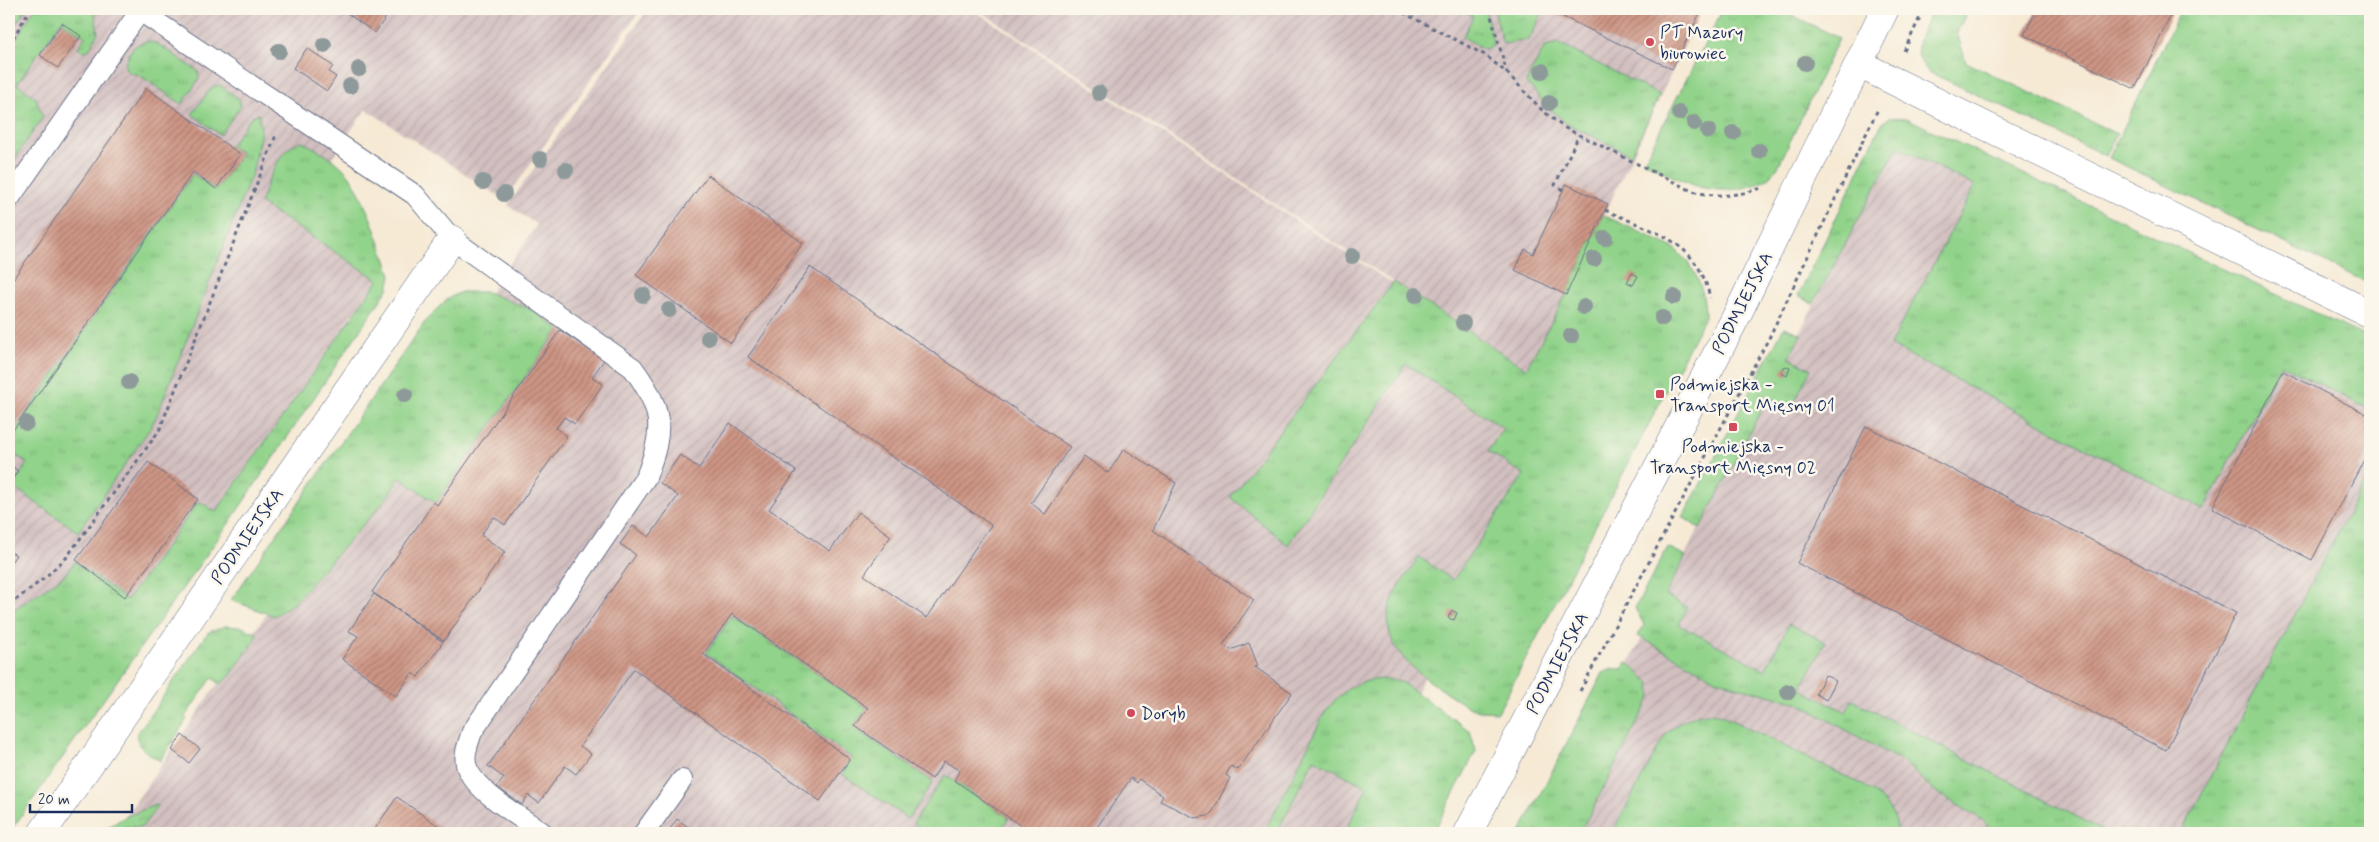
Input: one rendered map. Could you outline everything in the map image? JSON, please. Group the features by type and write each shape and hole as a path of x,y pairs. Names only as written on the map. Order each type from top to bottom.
{"street":[{"name":"PODMIEJSKA","path":"1468,833 1738,313 1886,9"},
{"path":"1859,64 2370,314"},
{"name":"PODMIEJSKA","path":"42,833 452,239"}],"lane":[{"path":"9,199 138,10 415,195 452,239 633,368 649,391 657,407 658,428 654,456 646,476 472,732 466,750 467,770 483,789 543,833"},
{"path":"644,833 682,780"}],"path":[{"path":"9,45 30,9"},
{"path":"1396,9 1477,50 1507,73 1554,120 1579,135 1692,191 1711,196 1728,196 1749,193 1767,186"},
{"path":"1489,9 1507,73"},
{"path":"1577,698 1769,338 1924,9"},
{"path":"9,605 42,580 66,558 159,431 278,129 289,111"},
{"path":"1563,190 1555,186 1579,135"},
{"path":"1605,210 1683,248 1702,270 1711,303"}],"shaded area":[{"path":"9,9 641,9 505,200 366,109 292,215 381,274 9,809"},
{"path":"648,9 972,9 1565,396 1346,833 114,833 537,225 508,205"},
{"path":"977,9 1702,9 1566,295 1527,369"},
{"path":"1908,122 2370,344 2370,833 1539,833 1661,602"}],"green space":[{"path":"9,9 26,9 14,27 9,24"},
{"path":"34,9 94,9 98,33 89,50 83,51 78,47 85,37 61,21 17,84 36,98 43,117 9,167 9,51"},
{"path":"1460,9 1485,9 1494,46 1484,49 1463,37 1473,16"},
{"path":"1494,9 1544,9 1529,40 1503,44"},
{"path":"1723,9 1779,9 1839,38 1777,169 1764,181 1755,185 1723,190 1699,187 1688,183 1644,161"},
{"path":"1933,9 1968,9 1957,33 1966,62 2117,134 2106,156 1929,72 1922,64 1918,49 1921,34"},
{"path":"2181,9 2370,9 2370,284 2109,158"},
{"path":"148,41 158,44 198,71 199,79 182,104 139,75 130,73 125,68 129,53 138,44"},
{"path":"1557,43 1660,95 1631,155 1566,123 1547,106 1526,82 1544,48"},
{"path":"220,85 240,100 240,107 220,135 192,114 212,87"},
{"path":"259,114 261,131 253,171 159,410 151,427 78,532 12,486 27,463 9,450 9,439 193,174 216,190 242,153 230,146 252,116"},
{"path":"1890,117 1906,118 2370,339 2370,410 2281,364 2204,510 1890,345 1975,186 1897,147 1813,304 1798,296 1882,123"},
{"path":"302,141 339,165 355,184 391,275 388,289 229,523 9,833 9,613 65,575 75,562 127,600 199,501 216,512 378,280 260,203 280,158 293,145"},
{"path":"1603,215 1672,247 1687,261 1701,287 1705,317 1498,712 1479,711 1468,707 1412,667 1392,640 1388,624 1390,607 1395,594 1419,557 1453,580 1524,475 1488,451 1503,428 1406,364 1288,545 1230,497 1394,282 1526,369 1566,295"},
{"path":"462,292 487,292 532,310 559,329 436,503 400,478 384,501 294,603 274,616 231,600 425,322 446,301"},
{"path":"1784,327 1801,334 1789,357 1811,369 1791,409 1768,397 1700,529 1683,517"},
{"path":"2370,471 2370,833 2181,833"},
{"path":"1668,547 1686,556 1665,595 1687,607 1679,625 1765,670 1789,624 1825,642 1801,689 1846,712 1852,700 2108,833 1995,833 1981,819 1934,791 1905,763 1798,703 1715,679 1638,636 1644,625 1635,608"},
{"path":"732,616 867,708 853,727 933,782 908,819 842,774 852,758 706,653"},
{"path":"225,626 242,627 258,634 231,675 221,684 212,678 184,718 187,719 160,761 141,747 137,734 205,636 209,632"},
{"path":"1627,662 1650,683 1651,696 1580,833 1520,833 1603,673 1612,669 1622,669"},
{"path":"1382,679 1400,681 1470,731 1476,751 1433,833 1344,833 1367,787 1314,759 1277,833 1264,833 1325,712 1343,692 1364,682"},
{"path":"1705,713 1719,714 1861,784 1875,793 1886,804 1894,817 1898,833 1612,833 1665,735 1683,721"},
{"path":"945,775 1009,818 999,833 928,833 913,823"},
{"path":"155,805 158,806 142,827 124,827 110,833 99,833 125,817"}],"building":[{"path":"341,9 375,9 386,17 375,33"},
{"name":"PT Mazury biurowiec","path":"1560,9 1702,9 1672,69 1557,14"},
{"path":"2037,9 2174,9 2135,89 2024,35"},
{"path":"62,23 81,36 58,68 40,55"},
{"path":"307,48 333,66 329,72 336,77 327,91 293,68"},
{"path":"146,88 240,154 216,189 193,172 9,436 9,285"},
{"path":"708,175 803,243 731,343 636,275"},
{"path":"1566,184 1608,204 1566,295 1515,270 1525,249 1533,254"},
{"path":"810,267 1070,447 1031,503 1045,514 1084,456 1108,473 1124,449 1176,483 1153,530 1254,600 1223,645 1231,650 1249,643 1258,666 1255,667 1292,693 1238,770 1231,766 1226,775 1230,778 1213,811 1208,816 1195,818 1160,801 1163,796 1139,779 1137,783 1131,778 1093,833 1031,833 954,780 960,771 944,761 932,779 855,726 868,708 732,614 703,654 850,759 820,801 634,669 580,746 591,754 576,774 565,766 539,803 528,795 522,805 497,787 504,778 488,766 636,555 620,544 633,526 649,537 678,496 660,483 680,455 699,468 730,423 796,471 769,509 830,551 858,512 891,536 864,575 927,618 991,525 748,357"},
{"path":"1632,273 1638,276 1633,285 1627,282"},
{"path":"560,330 604,360 592,377 603,384 575,424 564,417 556,428 567,436 505,525 494,517 481,535 505,552 444,641 372,592 434,502 437,505"},
{"path":"1785,366 1790,368 1787,376 1781,373"},
{"path":"2283,371 2370,416 2370,448 2312,560 2212,508"},
{"path":"1866,426 2236,613 2166,750 1797,563"},
{"path":"148,462 198,499 125,597 76,560"},
{"path":"9,464 18,471 9,484"},
{"path":"9,551 16,555 9,565"},
{"path":"374,594 443,642 418,677 412,673 396,696 342,659 358,636 349,631"},
{"path":"1452,610 1457,613 1454,620 1448,618"},
{"path":"1825,675 1836,681 1826,700 1816,694"},
{"path":"182,735 200,749 189,763 172,750"},
{"path":"397,797 437,825 449,833 372,833"},
{"path":"677,819 697,833 667,833"}],"place":[{"name":"PT Mazury biurowiec","path":"1650,42"},
{"name":"Podmiejska - Transport Mięsny 01","path":"1660,394"},
{"name":"Podmiejska - Transport Mięsny 02","path":"1733,427"},
{"name":"Doryb","path":"1131,713"}]}
